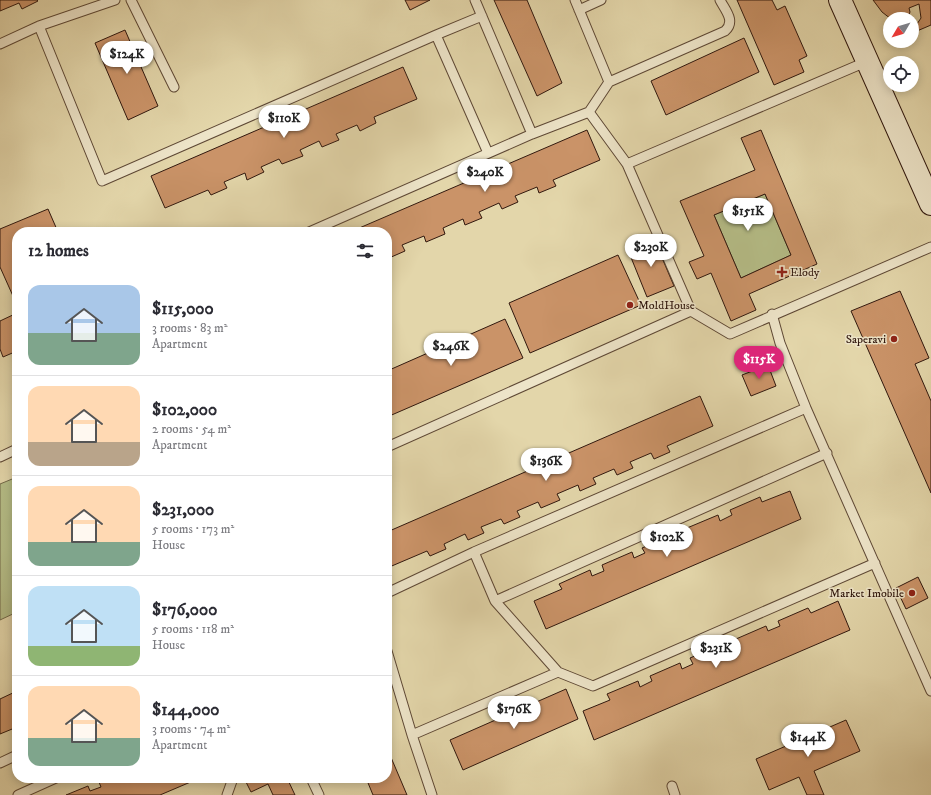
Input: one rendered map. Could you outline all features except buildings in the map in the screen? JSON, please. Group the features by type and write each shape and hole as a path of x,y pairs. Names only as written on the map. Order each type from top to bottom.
{"street":[{"path":"840,0 931,204"}],"lane":[{"path":"0,44 39,26 115,0"},
{"path":"131,0 174,87"},
{"path":"475,0 532,134"},
{"path":"575,0 609,82"},
{"path":"579,10 601,0"},
{"path":"320,227 532,134 589,112 609,82 725,31 729,27 731,21 720,0"},
{"path":"39,26 102,181 482,16"},
{"path":"436,35 488,153"},
{"path":"627,164 868,61"},
{"path":"589,112 627,164 691,311 730,334 772,314 931,247"},
{"path":"392,444 691,311"},
{"path":"772,314 780,343 806,408 931,691"},
{"path":"392,591 474,552 806,408"},
{"path":"0,457 12,451"},
{"path":"495,601 827,453"},
{"path":"474,552 495,601 558,672 593,686 875,563"},
{"path":"392,668 432,795"},
{"path":"412,735 558,672"},
{"path":"0,763 12,757"},
{"path":"18,795 45,783"},
{"path":"227,795 231,783"},
{"path":"313,783 319,795"}],"green space":[{"path":"765,194 791,255 741,278 714,215"},
{"path":"12,479 12,614 0,620 0,484"}],"place":[{"name":"Elody","path":"782,272"},
{"name":"MoldHouse","path":"630,305"},
{"name":"Saperavi","path":"894,339"},
{"name":"Market Imobile","path":"912,593"}]}
